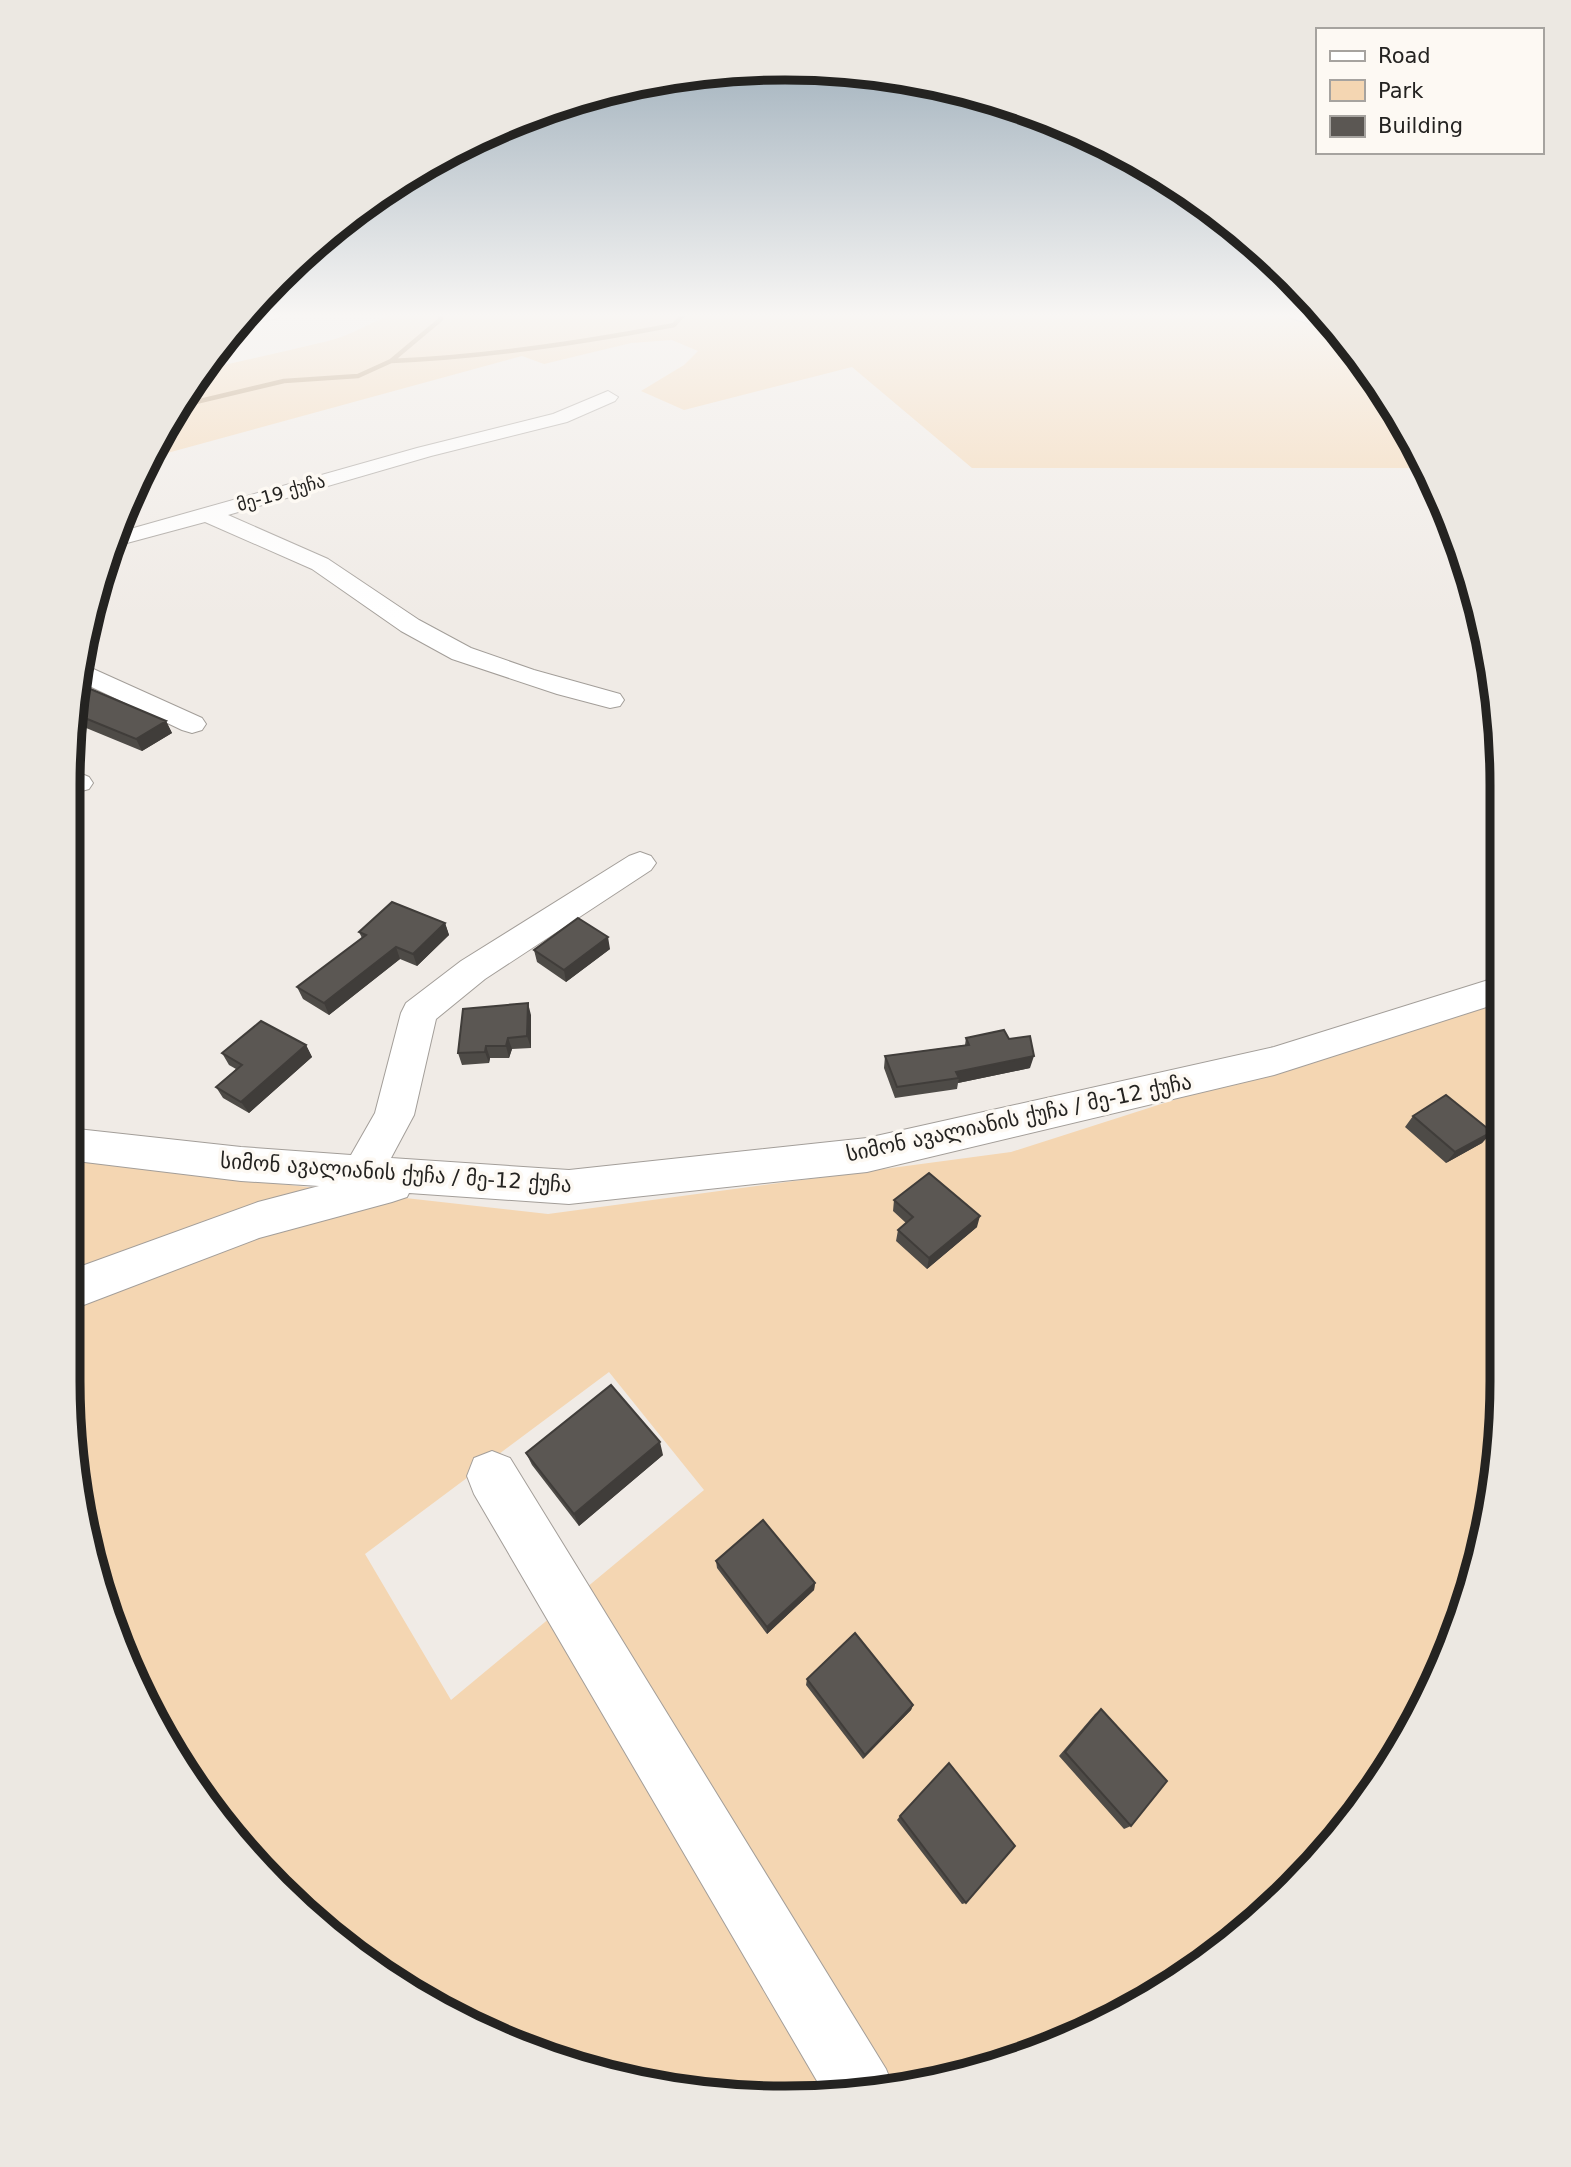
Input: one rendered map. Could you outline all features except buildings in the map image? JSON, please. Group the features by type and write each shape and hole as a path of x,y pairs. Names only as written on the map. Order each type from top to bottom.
{"street":[{"name":"მე-19 ქუჩა","path":"126,538 424,452 567,415"},
{"path":"207,514 321,565 424,635 445,645 523,675 610,701"},
{"path":"90,676 192,724"},
{"path":"362,1173 394,1115 419,1013 473,970 640,863"},
{"name":"სიმონ ავალიანის ქუჩა / მე-12 ქუჩა","path":"80,1145 241,1164 569,1187 867,1155 1274,1061 1490,993"},
{"path":"80,1286 258,1220 423,1177"},
{"path":"492,1476 856,2082"}],"green space":[{"path":"186,415 306,415 164,454"},
{"path":"909,415 1385,415 1415,468 972,468"},
{"path":"1490,999 1489,1428 1477,1519 1453,1608 1437,1651 1396,1734 1345,1811 1316,1846 1250,1912 1215,1941 1138,1992 1055,2033 1012,2049 923,2073 878,2080 832,2085 739,2085 648,2073 603,2062 516,2033 474,2014 394,1968 356,1941 287,1880 226,1811 199,1773 153,1693 118,1608 94,1519 82,1428 80,1161 548,1214 1011,1152","holes":["609,1372 704,1490 451,1700 365,1554"]}]}
